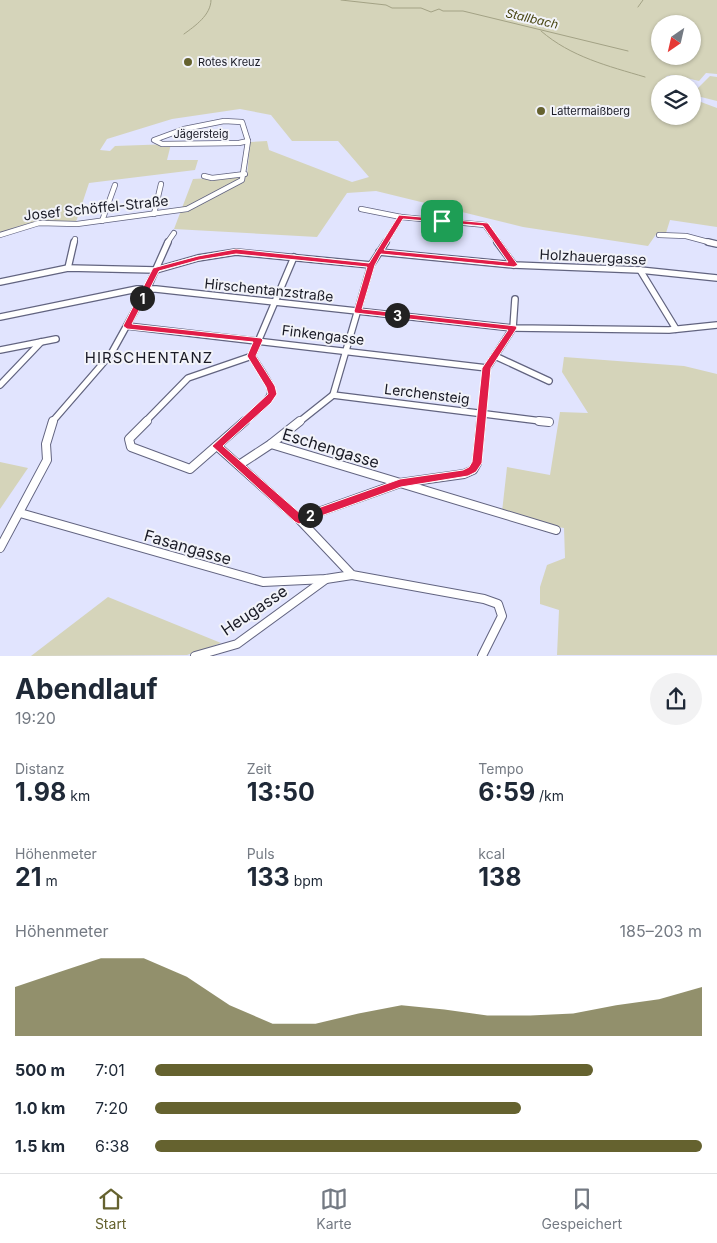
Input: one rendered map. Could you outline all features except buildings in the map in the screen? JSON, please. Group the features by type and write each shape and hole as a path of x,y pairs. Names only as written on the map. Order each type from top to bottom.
{"street":[{"name":"Jägersteig","path":"241,122 248,141 239,143 162,144 154,141 166,134 203,125 241,122"},
{"path":"204,176 212,178 244,174 248,141"},
{"name":"Josef Schöffel-Straße","path":"0,235 15,228 39,223 77,224 193,207 240,182 244,174"},
{"path":"154,214 161,184"},
{"path":"102,221 115,185"},
{"path":"361,209 401,217 485,224 514,265"},
{"path":"239,465 271,444 333,395 371,265 401,217"},
{"path":"0,548 20,514 47,460 46,444 52,422 111,354 147,289 164,247 174,233"},
{"path":"659,235 686,236 717,244"},
{"path":"68,268 75,239"},
{"path":"0,282 68,268 156,270 198,258 230,252 257,252 371,265"},
{"name":"Holzhauergasse","path":"379,252 514,265 640,270 717,278"},
{"path":"252,356 294,257"},
{"path":"640,270 676,329"},
{"name":"Hirschentanzstraße","path":"0,317 137,289 147,289 513,328 676,329 717,324"},
{"path":"299,519 400,483 464,474 473,470 477,463 487,368 513,328 515,299"},
{"name":"Finkengasse","path":"127,326 487,368"},
{"path":"0,350 56,339"},
{"path":"0,386 41,342"},
{"path":"252,356 271,386 272,394 268,401 190,469 131,447 129,439 188,378 252,356"},
{"path":"495,356 549,380"},
{"name":"Lerchensteig","path":"333,395 549,422"},
{"name":"Eschengasse","path":"271,444 556,530"},
{"path":"217,446 299,519 352,575"},
{"name":"Fasangasse","path":"20,514 263,582 326,579 352,575 484,599 498,604 502,616 482,656"},
{"name":"Heugasse","path":"195,656 237,644 326,579"}],"green space":[{"path":"0,0 717,0 717,74 706,73 701,79 701,75 651,75 651,125 701,125 701,102 717,108 717,227 670,220 666,233 657,233 648,246 523,227 376,191 347,193 317,237 174,229 193,179 247,176 250,142 267,141 269,150 352,182 369,177 338,141 292,141 271,115 240,109 172,119 107,139 100,150 110,151 115,146 171,144 167,160 198,160 195,170 89,183 76,222 28,224 0,234"},
{"path":"710,76 717,77 717,101 701,97 701,85"},
{"path":"564,357 684,366 717,374 717,655 557,655 559,610 540,604 540,587 547,565 565,558 564,528 545,525 502,512 507,467 550,475 560,412 588,413 562,372"},
{"path":"0,462 28,468 0,509"},
{"path":"108,597 221,643 187,655 31,656"}],"waterway":[{"path":"184,34 205,15 211,0"},
{"name":"Stallbach","path":"341,0 386,5 392,8 421,8 431,12 439,9 443,11 463,11 628,51"},
{"path":"638,7 643,0"},
{"path":"541,31 565,48 590,60 645,77"}],"place":[{"name":"Rotes Kreuz","path":"188,62"},
{"name":"Lattermaißberg","path":"541,111"}],"district":[{"name":"HIRSCHENTANZ","path":"149,358"}],"route":[{"path":"442,221 401,217 379,252 371,265 257,252 236,252 220,253 156,270 127,326 258,340 252,356 271,386 272,394 268,401 217,446 299,519 400,483 464,474 473,470 477,463 487,368 513,328 358,311 371,265 379,252 514,265 485,224 442,221"}]}
